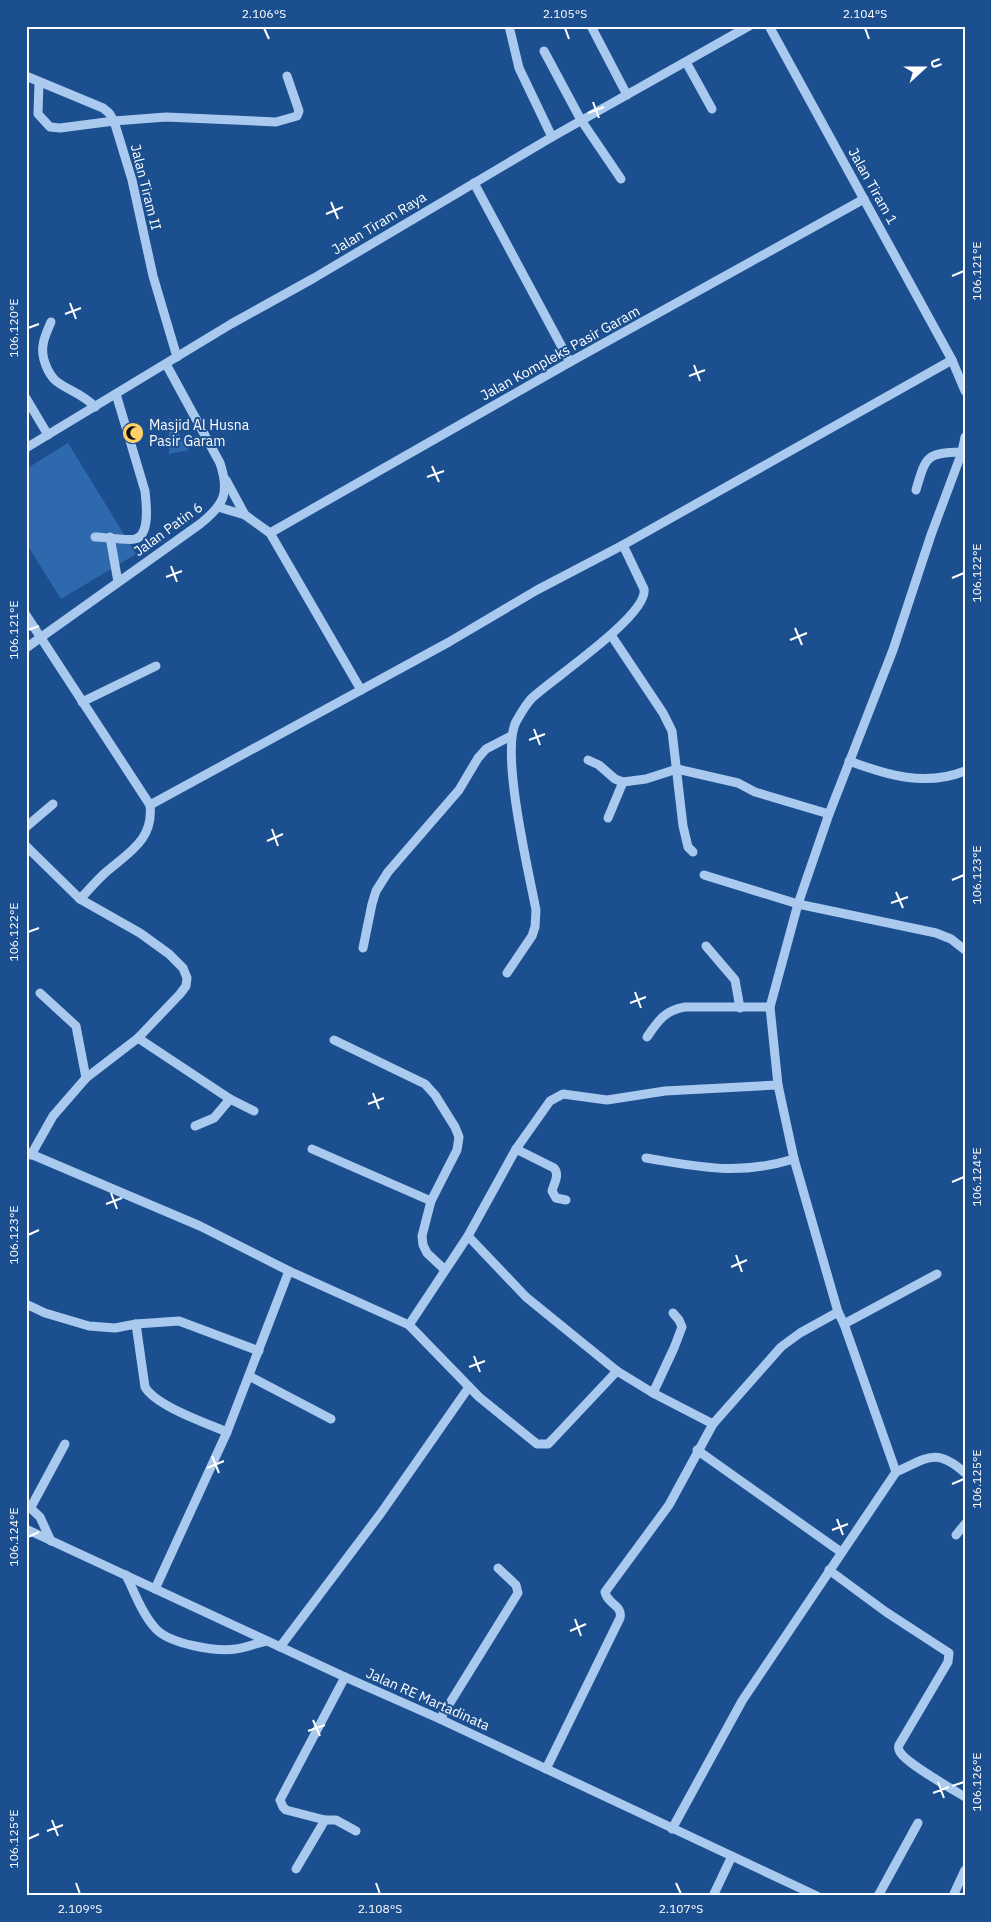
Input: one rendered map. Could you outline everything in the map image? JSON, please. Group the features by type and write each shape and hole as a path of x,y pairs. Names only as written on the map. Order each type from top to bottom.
{"street":[{"path":"509,26 519,68 552,137"},
{"path":"591,26 627,95"},
{"name":"Jalan Tiram Raya","path":"26,448 177,356 581,120 749,26"},
{"name":"Jalan Tiram 1","path":"769,26 952,360 965,391"},
{"path":"544,51 581,120 621,179"},
{"path":"686,62 712,109"},
{"path":"26,76 103,108 114,121"},
{"path":"38,82 38,114 50,127 60,128 166,117 276,122 290,120 297,116 299,111 287,76"},
{"name":"Jalan Tiram II","path":"114,121 132,180 153,276 177,356"},
{"path":"474,183 570,362"},
{"name":"Jalan Kompleks Pasir Garam","path":"270,533 570,362 864,199"},
{"path":"51,322 43,346 46,366 50,374 56,380 86,398 95,407"},
{"path":"150,805 449,642 536,590 624,545 952,360"},
{"path":"166,364 220,463 225,479 245,515"},
{"path":"95,536 135,539 142,535 145,528 146,504 144,491 116,394"},
{"path":"26,398 48,435"},
{"path":"896,1472 844,1324 838,1312 794,1159 778,1086 770,1007 798,904 829,814 893,650 931,535 962,459 965,437"},
{"path":"916,490 923,465 928,459 938,454 962,459"},
{"name":"Jalan Patin 6","path":"26,648 200,524 218,507 224,493 225,479"},
{"path":"218,507 245,515 270,533 361,690"},
{"path":"110,537 118,582"},
{"path":"507,973 532,936 535,927 536,910 512,777 511,736 516,721 531,699 612,635 639,607 645,594 624,545"},
{"path":"26,615 150,805 151,824 145,835 133,850 103,874 80,899"},
{"path":"612,635 663,713 672,731 683,826 688,847 693,852"},
{"path":"82,702 156,666"},
{"path":"363,948 376,891 388,872 459,790 478,758 486,749 511,736"},
{"path":"588,760 599,765 615,779 623,782 677,769 738,783 754,792 829,814"},
{"path":"849,761 888,775 925,779 955,775 965,771"},
{"path":"608,818 623,782"},
{"path":"26,827 53,804"},
{"path":"26,846 80,899 140,933 183,968 187,978 186,986 138,1038 86,1078 53,1116 29,1153 200,1226 289,1270 409,1325 469,1387 537,1444 543,1446 553,1439 617,1371"},
{"path":"704,875 798,904 936,933 952,939 965,950"},
{"path":"706,946 735,980 740,1008"},
{"path":"40,993 76,1026 86,1078"},
{"path":"648,1037 660,1018 674,1008 770,1007"},
{"path":"138,1038 230,1099 254,1111"},
{"path":"334,1040 425,1084 435,1095 455,1127 459,1137 458,1150 431,1201 422,1236 423,1245 427,1253 444,1269"},
{"path":"409,1325 444,1269 468,1236 516,1149 550,1101 563,1094 607,1100 665,1091 778,1086"},
{"path":"195,1126 214,1118 230,1099"},
{"path":"312,1149 431,1201"},
{"path":"516,1149 554,1168 557,1176 552,1191 556,1198 566,1200"},
{"path":"646,1158 717,1170 747,1169 775,1165 794,1159"},
{"path":"468,1236 526,1297 617,1371 653,1393 713,1424"},
{"path":"155,1588 227,1432 289,1270"},
{"path":"844,1324 937,1274"},
{"path":"26,1304 89,1326 115,1328 136,1324 179,1321 259,1351"},
{"path":"546,1769 620,1618 621,1613 619,1609 608,1600 605,1592 669,1505 697,1450 713,1424 781,1347 800,1333 838,1312"},
{"path":"653,1393 682,1326 682,1323 673,1313"},
{"path":"136,1324 145,1387 152,1396 186,1414 227,1432"},
{"path":"249,1376 331,1419"},
{"path":"280,1646 381,1513 469,1387"},
{"path":"51,1541 40,1517 29,1505 65,1444"},
{"path":"697,1450 841,1552"},
{"path":"672,1829 742,1701 896,1472 935,1456 950,1461 965,1473"},
{"path":"956,1535 965,1524"},
{"name":"Jalan RE Martadinata","path":"26,1529 266,1641 440,1719 814,1895"},
{"path":"440,1719 518,1593 516,1585 498,1568"},
{"path":"829,1570 886,1612 949,1653 948,1662 899,1745 898,1750 916,1766 965,1797"},
{"path":"126,1575 156,1630 168,1638 208,1649 236,1649 266,1641"},
{"path":"345,1677 281,1797 283,1807 286,1810 325,1820 336,1820 356,1831"},
{"path":"296,1869 325,1820"},
{"path":"878,1896 918,1823"},
{"path":"713,1896 732,1856"},
{"path":"953,1896 965,1870"}],"shaded area":[{"path":"169,417 189,450 169,454"},
{"path":"68,443 136,554 61,599 26,543 26,469"}],"place":[{"name":"Masjid Al Husna Pasir Garam","path":"133,433"}]}
